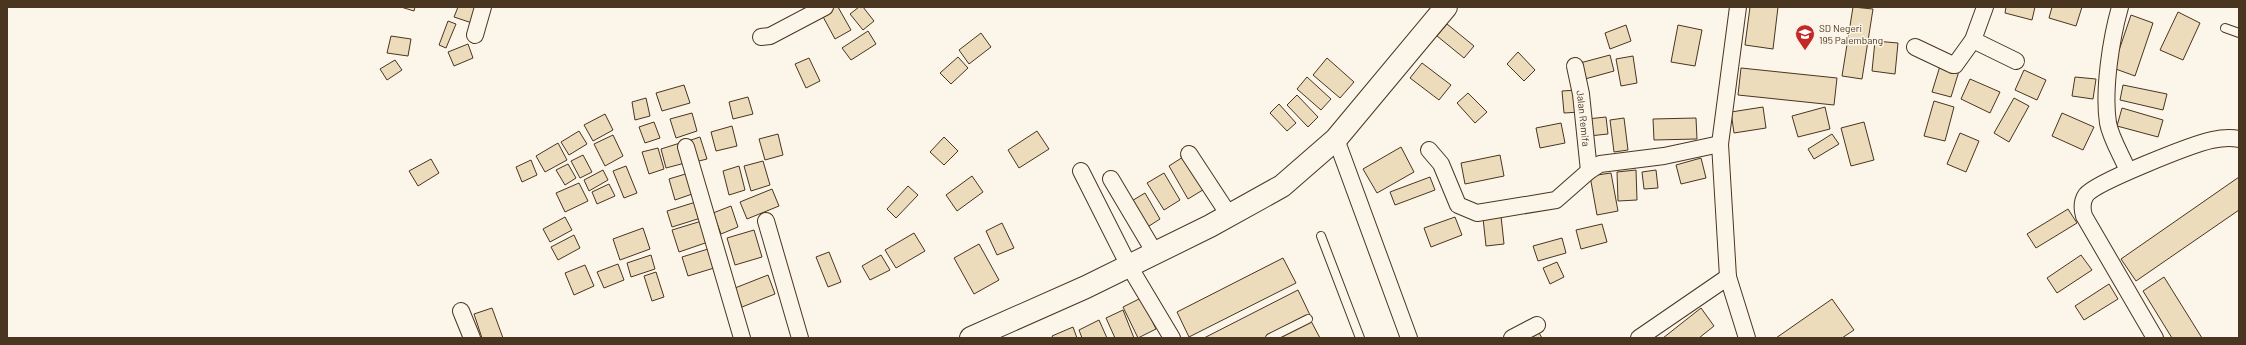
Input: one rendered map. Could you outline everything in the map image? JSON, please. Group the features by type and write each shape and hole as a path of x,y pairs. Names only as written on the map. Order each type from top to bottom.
{"street":[{"path":"475,35 483,7"},
{"path":"761,37 770,36 825,7"},
{"path":"971,338 1086,287 1129,266 1228,216 1282,186 1336,140 1446,7"},
{"path":"1738,7 1720,144 1728,277 1747,338"},
{"path":"1915,47 1953,66 1973,40 1985,7"},
{"path":"2120,7 2110,58 2108,111 2111,130 2128,171"},
{"path":"1973,40 2016,61"},
{"name":"Jalan Remifa","path":"1575,66 1581,94 1589,171"},
{"path":"2155,338 2084,216 2083,210 2086,194 2128,171 2210,140 2229,137 2239,140"},
{"path":"1336,140 1409,338"},
{"path":"1429,150 1441,164 1458,205 1477,213 1556,200 1589,171 1600,164 1664,156 1720,144"},
{"path":"686,147 742,338"},
{"path":"1189,154 1228,216"},
{"path":"1081,172 1129,266 1172,338"},
{"path":"1111,179 1155,253"},
{"path":"766,221 800,338"},
{"path":"1639,338 1728,277"},
{"path":"461,311 472,338"},
{"path":"1512,338 1537,325"}],"lane":[{"path":"2225,28 2239,33"},
{"path":"1321,236 1360,338"},
{"path":"1270,338 1308,319"}],"building":[{"path":"401,7 415,7 414,11"},
{"path":"458,7 481,7 475,24 454,17"},
{"path":"832,7 838,7 851,30 835,39 821,13"},
{"path":"859,7 863,7 874,21 863,30 850,14"},
{"path":"1750,7 1778,7 1773,49 1745,45"},
{"path":"1853,7 1873,9 1862,79 1842,76"},
{"path":"2006,7 2035,7 2032,20 2005,13"},
{"path":"2052,7 2082,7 2076,26 2049,18"},
{"path":"2178,12 2200,23 2183,60 2160,50"},
{"path":"2131,15 2153,23 2135,76 2113,68"},
{"path":"448,21 456,24 446,48 439,45"},
{"path":"1447,24 1474,46 1464,58 1437,36"},
{"path":"1626,25 1631,41 1610,49 1605,33"},
{"path":"1678,25 1702,30 1695,66 1671,62"},
{"path":"868,31 876,44 851,60 842,48"},
{"path":"981,33 991,47 969,64 959,50"},
{"path":"391,36 411,39 408,56 387,53"},
{"path":"1875,41 1898,43 1895,74 1872,71"},
{"path":"468,44 473,58 454,66 448,52"},
{"path":"1518,52 1535,70 1524,81 1507,64"},
{"path":"1610,55 1614,71 1585,79 1580,63"},
{"path":"1633,56 1637,83 1621,86 1616,59"},
{"path":"958,57 968,68 951,84 940,73"},
{"path":"809,58 820,81 806,88 795,64"},
{"path":"1327,58 1354,82 1340,98 1313,75"},
{"path":"395,60 402,70 387,80 380,69"},
{"path":"1422,63 1451,85 1439,100 1410,78"},
{"path":"1940,66 1959,71 1951,97 1932,92"},
{"path":"1741,68 1837,78 1834,105 1738,95"},
{"path":"2024,70 2046,80 2037,100 2015,90"},
{"path":"1307,77 1331,99 1321,110 1297,89"},
{"path":"2075,77 2096,79 2093,99 2072,96"},
{"path":"1970,79 2000,92 1990,113 1961,99"},
{"path":"684,85 690,103 662,111 656,93"},
{"path":"2123,85 2167,94 2163,110 2120,100"},
{"path":"1577,90 1580,112 1564,113 1562,91"},
{"path":"1468,93 1487,112 1475,123 1457,103"},
{"path":"1297,95 1318,117 1308,127 1287,105"},
{"path":"748,97 753,114 733,119 729,102"},
{"path":"646,98 650,116 635,120 632,102"},
{"path":"2014,98 2029,106 2009,142 1994,133"},
{"path":"1934,101 1954,107 1945,141 1924,136"},
{"path":"1279,104 1296,123 1287,131 1270,113"},
{"path":"1763,107 1766,128 1734,133 1731,112"},
{"path":"1825,107 1830,129 1798,137 1792,116"},
{"path":"2122,108 2163,120 2158,137 2117,126"},
{"path":"692,113 697,131 676,138 670,119"},
{"path":"2062,113 2094,127 2083,150 2052,136"},
{"path":"605,114 613,130 593,141 584,125"},
{"path":"1606,117 1608,134 1589,136 1587,119"},
{"path":"1624,118 1628,150 1614,152 1610,120"},
{"path":"1696,118 1697,139 1654,140 1653,119"},
{"path":"654,122 660,138 645,143 639,127"},
{"path":"1864,122 1874,160 1851,166 1841,128"},
{"path":"1561,123 1565,143 1540,148 1536,128"},
{"path":"732,126 737,146 716,151 711,132"},
{"path":"579,131 587,144 569,155 561,142"},
{"path":"1037,131 1049,149 1019,168 1008,150"},
{"path":"1960,133 1979,141 1966,172 1947,164"},
{"path":"778,134 783,155 765,160 759,139"},
{"path":"1832,134 1839,144 1814,159 1808,149"},
{"path":"613,135 623,156 605,166 594,144"},
{"path":"700,137 707,159 695,162 688,141"},
{"path":"944,137 958,151 944,165 930,152"},
{"path":"558,143 567,160 545,172 536,156"},
{"path":"680,143 685,163 666,168 661,149"},
{"path":"1401,147 1414,172 1377,193 1363,169"},
{"path":"658,148 664,169 649,174 642,152"},
{"path":"583,155 592,172 580,178 571,161"},
{"path":"1186,155 1206,188 1188,199 1169,166"},
{"path":"1500,155 1504,176 1465,184 1461,163"},
{"path":"1701,158 1706,178 1681,184 1676,165"},
{"path":"431,159 439,173 418,186 409,171"},
{"path":"531,160 537,175 522,182 516,167"},
{"path":"763,161 770,185 751,191 744,166"},
{"path":"568,164 576,178 565,185 556,170"},
{"path":"626,166 637,193 624,198 613,171"},
{"path":"739,166 745,190 729,195 723,171"},
{"path":"603,170 608,180 589,191 584,180"},
{"path":"1636,170 1637,200 1618,201 1617,172"},
{"path":"1656,170 1658,188 1644,189 1642,172"},
{"path":"692,172 698,192 675,200 669,179"},
{"path":"1164,173 1180,200 1164,210 1147,183"},
{"path":"1611,173 1618,211 1597,215 1590,176"},
{"path":"972,176 983,192 957,211 946,195"},
{"path":"1430,177 1435,190 1395,205 1390,192"},
{"path":"2239,177 2239,210 2136,281 2121,259"},
{"path":"579,183 588,201 565,212 556,193"},
{"path":"609,184 615,196 597,204 592,192"},
{"path":"908,186 918,195 896,218 887,209"},
{"path":"772,189 779,206 747,219 740,202"},
{"path":"1145,193 1160,219 1146,228 1130,202"},
{"path":"699,201 704,217 672,227 667,211"},
{"path":"731,206 738,227 721,234 713,213"},
{"path":"2068,209 2077,223 2036,248 2027,234"},
{"path":"1501,216 1504,244 1486,246 1483,218"},
{"path":"565,217 572,230 550,242 543,229"},
{"path":"1455,217 1462,235 1431,247 1424,228"},
{"path":"705,220 711,241 679,252 672,230"},
{"path":"1002,223 1014,248 997,255 986,231"},
{"path":"1602,224 1607,242 1581,249 1576,230"},
{"path":"643,228 650,249 620,260 613,239"},
{"path":"754,230 762,257 735,265 727,238"},
{"path":"914,233 925,251 896,268 885,250"},
{"path":"574,235 580,248 558,260 551,247"},
{"path":"1562,238 1566,253 1538,261 1533,246"},
{"path":"979,244 999,280 974,294 954,258"},
{"path":"708,249 714,268 688,276 682,257"},
{"path":"829,252 841,282 828,287 816,257"},
{"path":"651,255 655,269 631,277 627,263"},
{"path":"881,255 890,270 870,280 862,266"},
{"path":"2081,255 2092,270 2057,293 2047,278"},
{"path":"1283,258 1296,283 1189,337 1177,312"},
{"path":"1557,262 1564,277 1550,284 1543,268"},
{"path":"618,264 624,280 604,288 597,272"},
{"path":"585,265 594,286 574,295 565,273"},
{"path":"656,272 664,297 652,301 644,276"},
{"path":"768,275 775,294 742,307 735,288"},
{"path":"2164,277 2202,338 2172,338 2143,291"},
{"path":"2109,284 2118,299 2084,320 2075,306"},
{"path":"1298,290 1310,315 1265,338 1204,338"},
{"path":"1141,298 1156,329 1138,338 1123,307"},
{"path":"1832,299 1854,330 1842,338 1776,338"},
{"path":"492,308 503,338 482,338 474,314"},
{"path":"1701,308 1714,326 1699,338 1663,338"},
{"path":"1123,310 1134,338 1115,338 1106,318"},
{"path":"1099,320 1107,338 1082,338 1079,330"},
{"path":"1311,321 1320,338 1279,338"},
{"path":"1073,327 1077,338 1053,338 1052,336"},
{"path":"1538,331 1542,338 1527,338"}],"place":[{"name":"SD Negeri 195 Palembang","path":"1805,51"}]}
